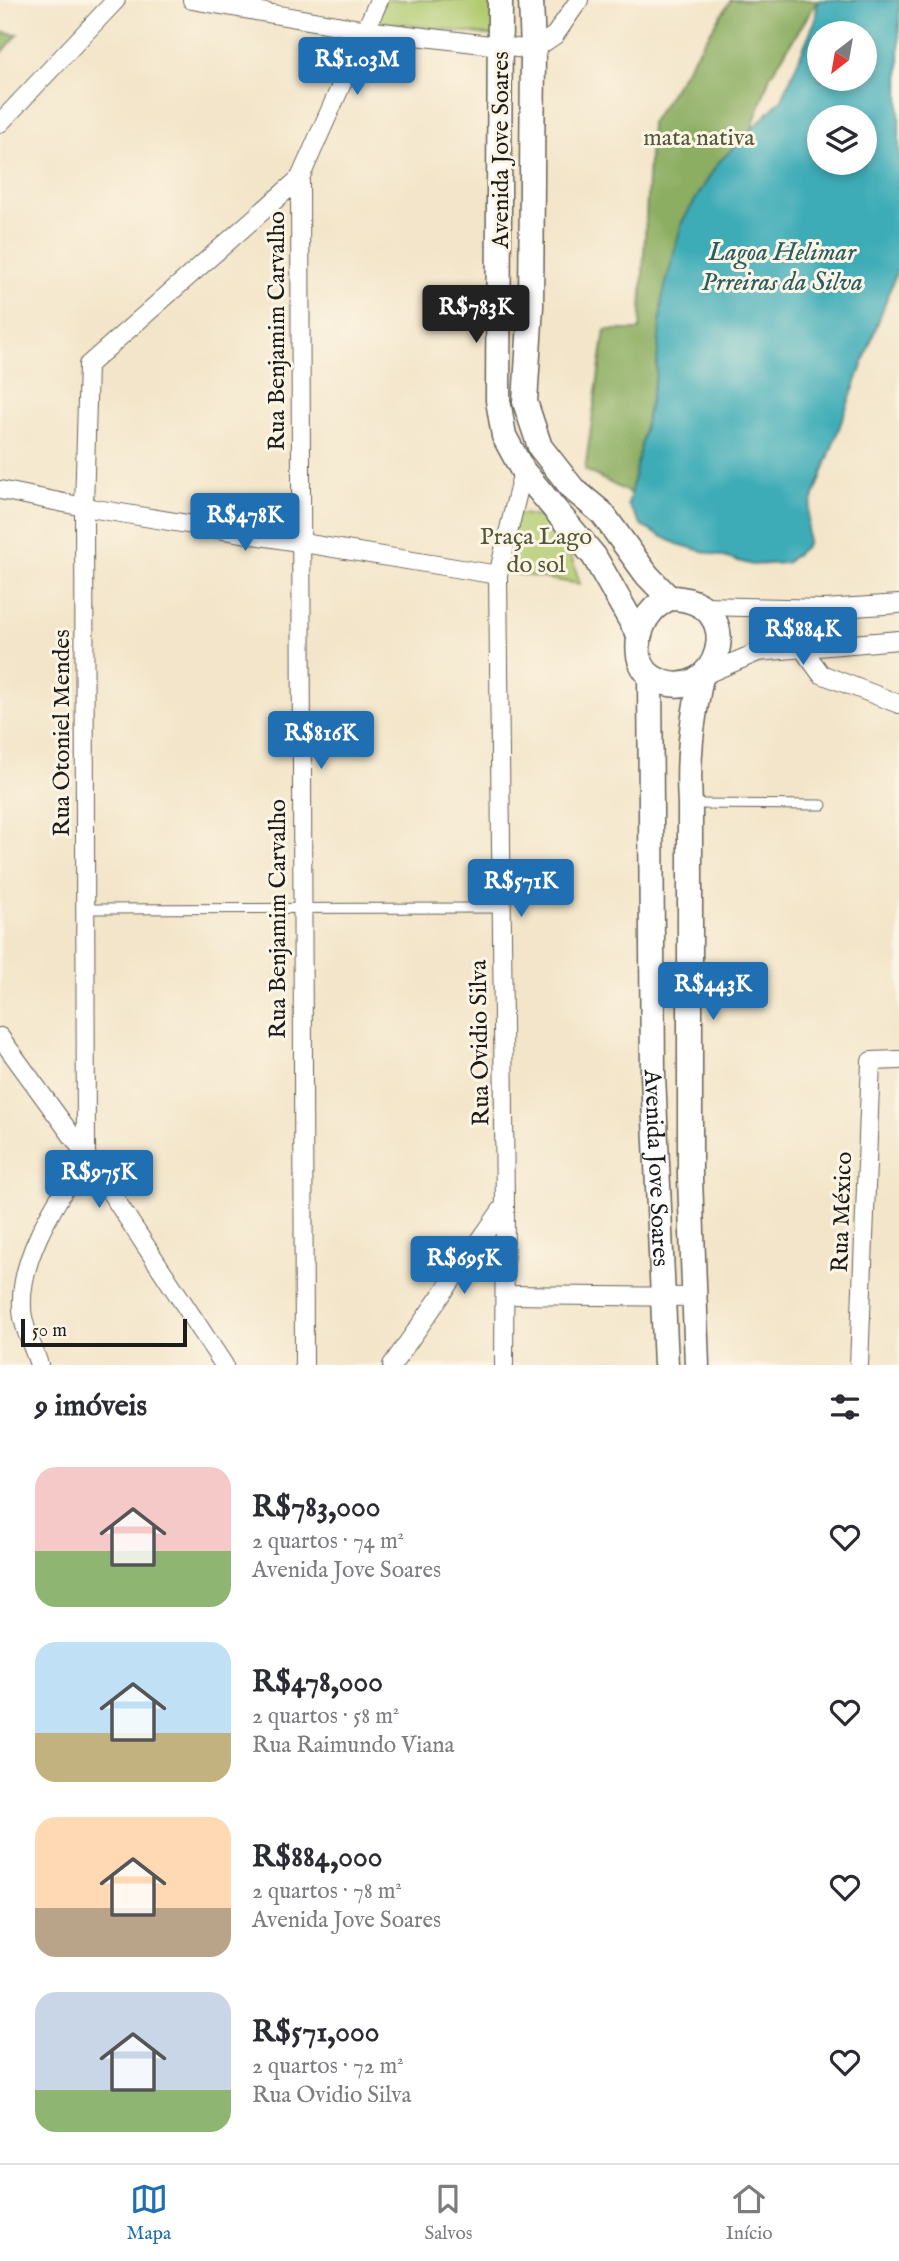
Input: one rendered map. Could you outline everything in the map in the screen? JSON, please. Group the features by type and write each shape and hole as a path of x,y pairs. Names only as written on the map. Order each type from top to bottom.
{"main road":[{"name":"Avenida Jove Soares","path":"500,0 498,400 504,436 523,471 594,556 639,635 642,666 650,676 653,1075 666,1365"},
{"name":"Avenida Jove Soares","path":"531,0 531,306 525,402 540,447 573,489 602,513 647,575 668,598"},
{"path":"639,635 650,613 668,598 683,598 705,607"},
{"name":"Avenida Jove Soares","path":"697,1365 690,1178 688,763 691,725 701,677 711,667 718,653 716,623 705,607"},
{"path":"650,676 675,684 701,677"}],"street":[{"path":"0,123 116,0"},
{"path":"192,0 366,30 533,50 555,35 579,0"},
{"path":"300,178 379,0"},
{"name":"Rua Otoniel Mendes","path":"86,1155 84,507 88,365 300,178"},
{"name":"Rua Benjamim Carvalho","path":"300,178 304,1365"},
{"name":"Rua Ovidio Silva","path":"504,1365 505,1205 498,575 523,471"},
{"path":"0,490 84,507 498,575"},
{"path":"705,607 825,609 899,604"},
{"path":"701,677 758,652 899,640"},
{"path":"802,648 821,674 899,704"},
{"path":"0,1037 86,1155 224,1365"},
{"name":"Rua México","path":"859,1365 871,1061 899,1060"},
{"path":"39,1365 22,1310 24,1274 51,1212 86,1155"},
{"path":"392,1365 505,1205"},
{"path":"505,1295 694,1297"}],"lane":[{"path":"690,804 822,805"},
{"path":"86,909 502,908"}],"green space":[{"path":"385,0 494,0 495,36 376,21"},
{"name":"mata nativa","path":"731,0 818,0 770,76 697,286 637,497 585,470 605,330 640,330 651,123"},
{"path":"0,32 18,34 0,55"},
{"name":"Praça Lago do sol","path":"514,513 543,517 568,546 580,584 504,572"}],"water":[{"name":"Lagoa Helimar Prreiras da Silva","path":"818,0 899,0 899,265 809,510 807,545 786,563 752,565 677,544 643,527 628,505 656,374 662,299 682,222 717,164 782,99 807,40 807,91 877,91 877,21 815,21"}]}
